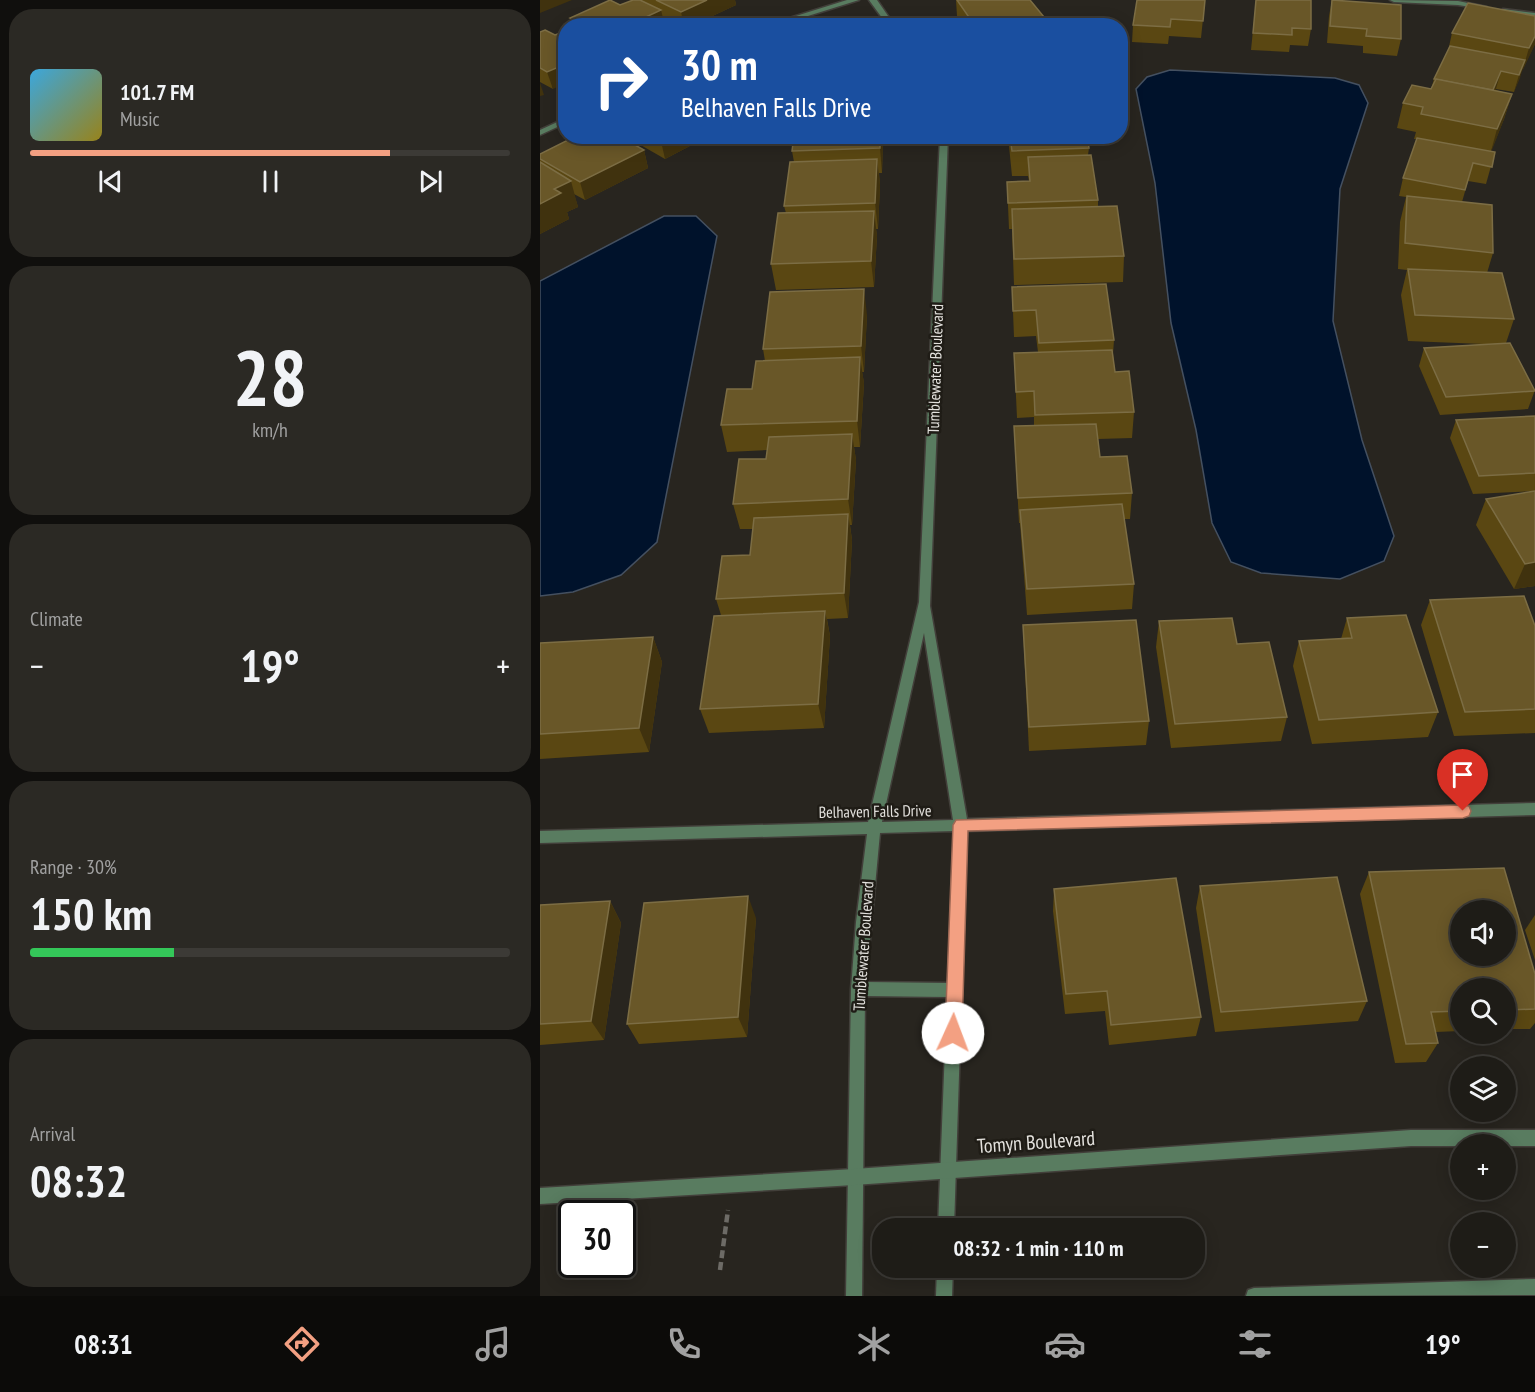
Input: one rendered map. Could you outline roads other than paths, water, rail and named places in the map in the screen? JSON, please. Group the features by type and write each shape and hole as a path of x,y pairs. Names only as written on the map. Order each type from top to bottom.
{"street":[{"path":"794,18 855,0"},
{"path":"873,0 886,18"},
{"path":"1394,0 1458,3 1491,8"},
{"path":"1502,10 1535,15"},
{"path":"540,133 558,124"},
{"name":"Tumblewater Boulevard","path":"854,1296 858,989 874,827 925,602 944,144"},
{"name":"Tumblewater Boulevard","path":"925,602 961,825 946,1218"},
{"name":"Belhaven Falls Drive","path":"540,837 1535,809"},
{"path":"858,989 955,990"},
{"name":"Tomyn Boulevard","path":"540,1196 854,1177 1411,1138 1535,1138"},
{"path":"944,1296 945,1278"},
{"path":"1254,1296 1535,1287"}],"water":[{"path":"1170,70 1335,78 1359,85 1368,103 1340,189 1333,321 1362,440 1394,536 1384,561 1340,579 1261,573 1231,562 1212,523 1196,430 1171,323 1155,183 1136,89 1147,77"},
{"path":"664,216 696,216 717,236 657,542 621,575 573,592 540,596 540,281"}]}
